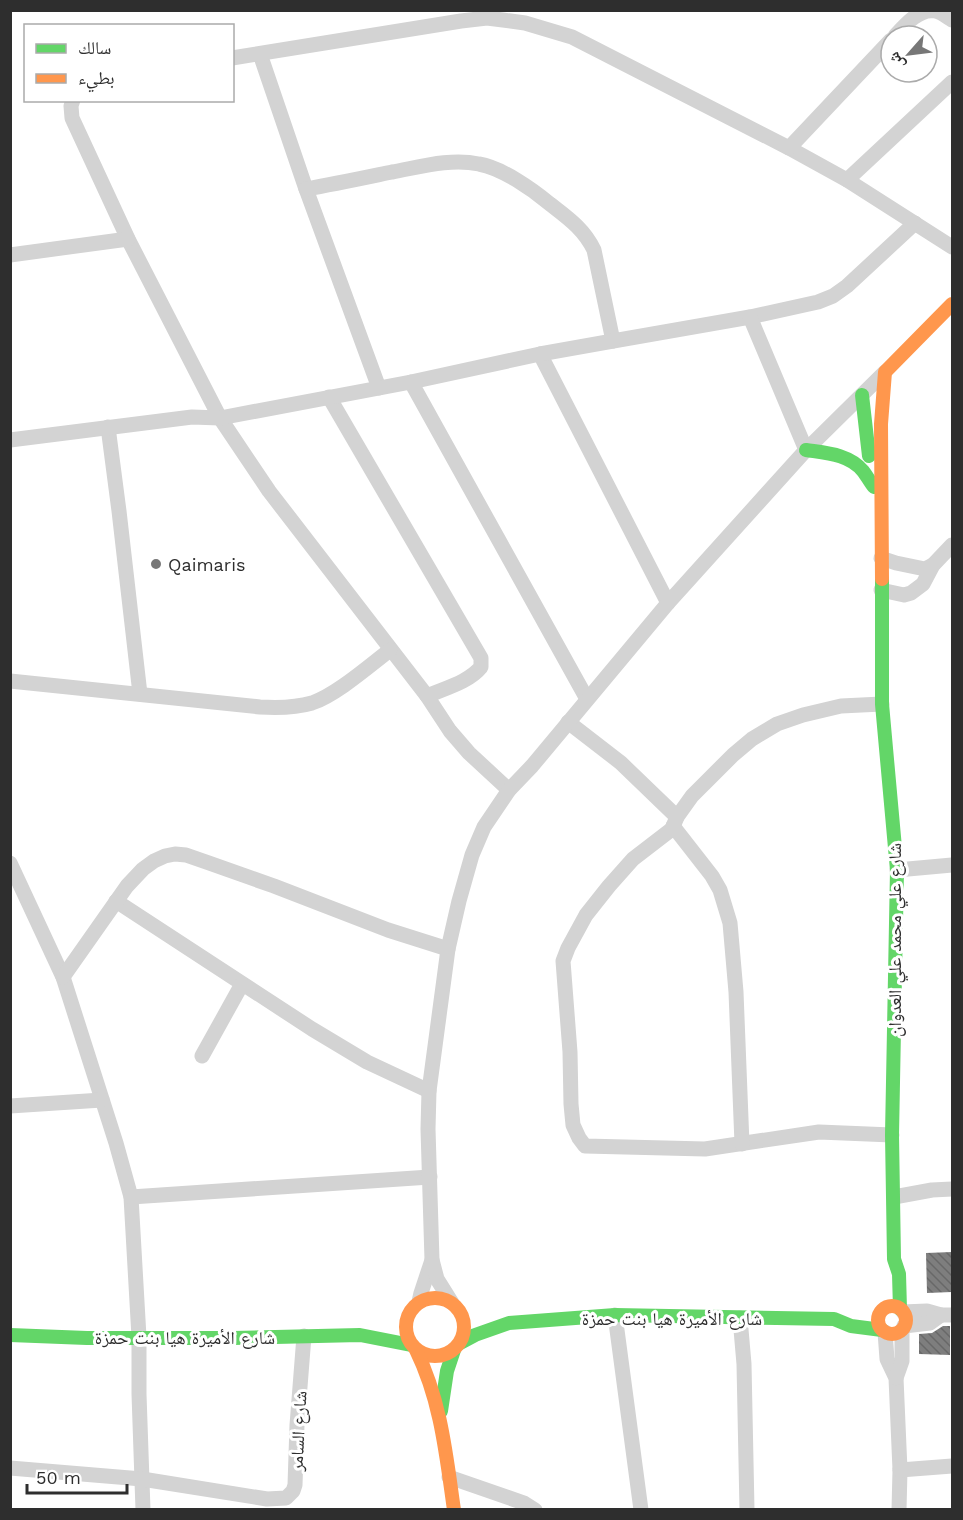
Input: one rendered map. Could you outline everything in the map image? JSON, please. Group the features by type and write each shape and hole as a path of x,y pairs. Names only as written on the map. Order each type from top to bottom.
{"street":[{"path":"906,24 927,11 936,11 952,20"},
{"path":"234,58 461,21 487,18 525,23 572,37 789,148 847,180 952,247"},
{"path":"789,148 879,53"},
{"path":"260,54 306,189 379,388"},
{"path":"847,180 952,82"},
{"path":"72,102 70,106 72,118 128,239 220,418 269,490 427,696 450,731 469,753 509,790"},
{"path":"306,189 432,165 466,163 496,170 528,187 578,226 588,238 594,250 614,341"},
{"path":"10,440 192,417 220,418 411,382 540,354 802,306 833,296 858,277 915,223"},
{"path":"10,255 128,239"},
{"path":"440,1418 447,1371 464,1335 464,1326 463,1317 438,1279 432,1260 429,1091 448,949 472,855 484,827 509,790 532,766 668,603 806,450 952,304"},
{"path":"750,317 806,450"},
{"path":"540,354 668,603"},
{"name":"شارع علي محمد علي العدوان","path":"885,372 881,424 882,704 897,870 892,1135 894,1259 900,1274 893,1315 902,1360 896,1378 900,1470 899,1509"},
{"path":"411,382 587,699"},
{"name":"شارع علي محمد علي العدوان","path":"862,395 873,488 881,513"},
{"path":"329,397 481,658 482,667 477,672 427,696"},
{"path":"108,427 140,694"},
{"path":"806,450 833,454 853,463 862,469 873,488"},
{"path":"881,558 924,569 933,564 952,545"},
{"path":"881,590 904,595 911,593 923,584 933,564"},
{"path":"10,681 268,707 293,707 313,703 334,692 390,650"},
{"path":"882,704 841,706 777,724 733,755 692,795 672,829 633,859 609,886 586,915 564,961 573,1125 585,1146 705,1149 819,1132 892,1135"},
{"path":"568,722 621,763 675,821 720,890 730,923 736,992 742,1144"},
{"path":"63,977 127,886 154,861 175,854 186,855 388,930 448,949"},
{"path":"10,863 63,977 130,1197 139,1337 143,1509"},
{"path":"897,870 952,865"},
{"path":"116,901 312,1029 367,1062 429,1091"},
{"path":"202,1056 242,984"},
{"path":"10,1106 102,1100"},
{"path":"130,1197 430,1178"},
{"path":"894,1197 952,1189"},
{"path":"420,1302 432,1260"},
{"path":"454,1509 440,1418 427,1372 407,1338 405,1330 408,1314 413,1307 428,1298 444,1299 455,1307"},
{"name":"شارع الأميرة هيا بنت حمزة","path":"455,1307 479,1316 509,1323"},
{"path":"884,1331 878,1321 893,1315 927,1311 947,1315"},
{"name":"شارع الأميرة هيا بنت حمزة","path":"834,1319 850,1312"},
{"name":"شارع الأميرة هيا بنت حمزة","path":"360,1335 408,1314"},
{"path":"615,1315 641,1509"},
{"name":"شارع الأميرة هيا بنت حمزة","path":"457,1347 475,1335 509,1323 615,1315 834,1319 851,1326 896,1334 893,1315"},
{"path":"740,1318 744,1364 747,1509"},
{"name":"شارع علي محمد علي العدوان","path":"884,1331 887,1359 896,1378"},
{"name":"شارع الأميرة هيا بنت حمزة","path":"10,1335 87,1338 360,1335 413,1347"},
{"name":"شارع السامر","path":"10,1468 142,1479 267,1499 286,1498 296,1485 297,1425 304,1336"},
{"path":"413,1347 423,1354 439,1357 457,1347"},
{"path":"900,1470 952,1466"},
{"path":"449,1477 535,1509"}],"building":[{"path":"952,1252 952,1292 927,1293 926,1253"},
{"path":"943,1326 950,1326 950,1355 919,1354 919,1334 932,1333"}],"traffic: fast":[{"path":"862,395 869,456"},
{"path":"806,450 829,453 851,461 863,471 874,487"},
{"path":"882,579 882,704 897,870 892,1135 894,1259 899,1274 900,1309"},
{"path":"460,1343 509,1323 615,1315 834,1319 851,1326 882,1330"},
{"path":"10,1335 87,1338 360,1335 411,1345"},
{"path":"441,1411 447,1371 454,1350"}],"traffic: slow":[{"path":"882,579 881,424 885,372 952,304"},
{"path":"429,1298 441,1298 456,1306 464,1321 464,1327 464,1333 456,1348 441,1356 429,1356 414,1348 406,1333 406,1321 414,1306 429,1298"},
{"path":"892,1306 902,1310 906,1320 902,1330 892,1334 882,1330 878,1320 882,1310 892,1306"},
{"path":"416,1350 437,1408 454,1510"}],"place":[{"name":"Qaimaris","path":"156,564"}]}
